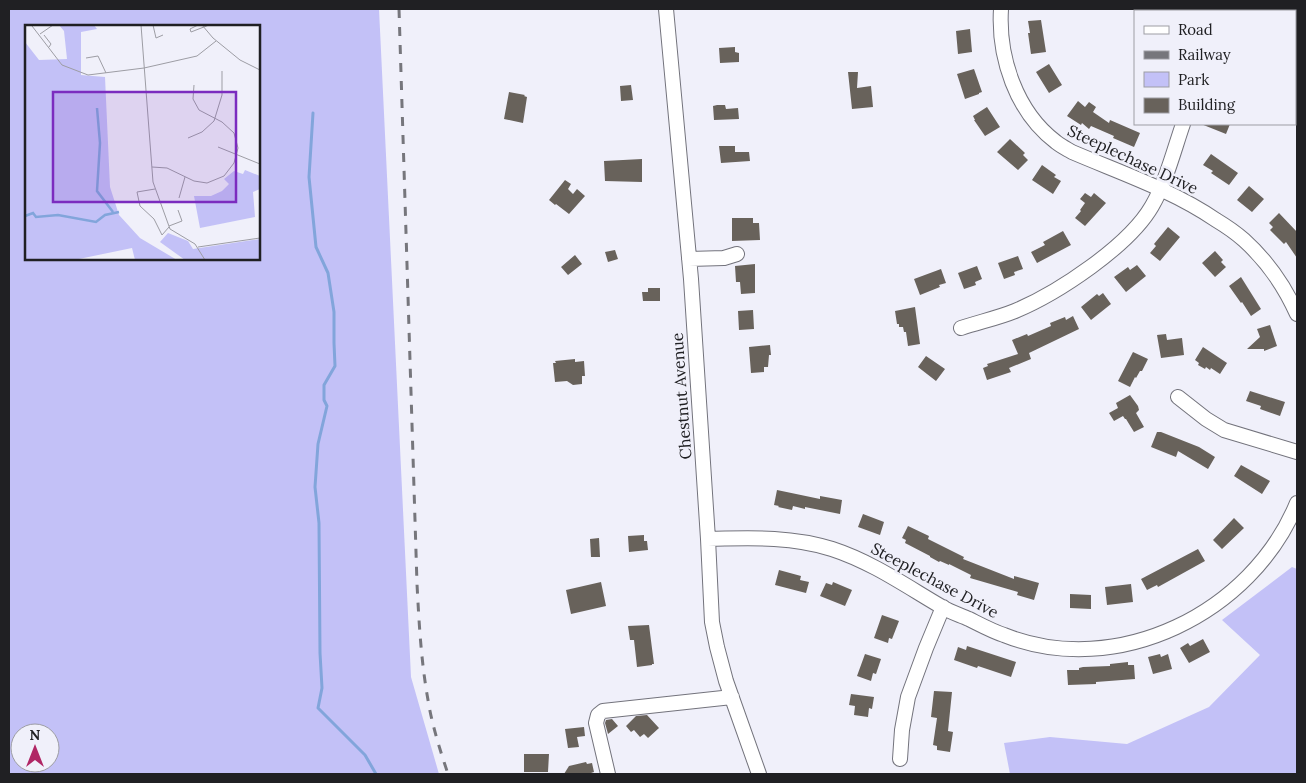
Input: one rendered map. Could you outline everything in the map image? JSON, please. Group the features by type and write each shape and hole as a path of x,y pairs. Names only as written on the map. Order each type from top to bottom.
{"street":[{"name":"Chestnut Avenue","path":"666,9 689,259 712,622 717,647 732,696 759,774"},
{"name":"Steeplechase Drive","path":"1001,9 1002,50 1009,74 1027,111 1041,129 1055,142 1072,152 1184,200 1208,214 1244,240 1289,295 1297,314"},
{"path":"961,328 1014,311 1039,300 1082,273 1126,238 1142,221 1152,206 1184,125"},
{"path":"689,259 724,258 737,254"},
{"path":"1178,397 1206,419 1224,430 1297,452"},
{"name":"Steeplechase Drive","path":"708,539 778,538 832,549 882,570 943,607 1004,635 1027,643 1046,646 1072,649 1100,648 1149,639 1173,629 1217,604 1262,562 1277,541 1297,503"},
{"path":"900,759 902,730 908,697 943,607"},
{"path":"608,774 596,723 598,715 602,710 732,696"}],"green space":[{"path":"9,9 379,9 411,677 439,774 9,774"},
{"path":"1292,567 1297,569 1297,774 1010,774 1004,743 1050,737 1127,744 1209,707 1260,655 1222,620"}],"building":[{"path":"1041,20 1046,52 1031,54 1028,21"},
{"path":"970,29 972,52 958,54 956,31"},
{"path":"735,47 735,52 739,53 739,62 720,63 719,48"},
{"path":"1049,64 1062,85 1049,93 1036,72"},
{"path":"974,69 982,92 965,99 957,74"},
{"path":"848,72 858,72 857,88 871,86 873,107 852,109"},
{"path":"631,85 633,100 621,101 620,86"},
{"path":"509,92 527,97 523,123 504,119"},
{"path":"1078,101 1085,107 1089,102 1096,107 1093,112 1109,123 1110,120 1140,133 1134,147 1091,126 1089,129 1082,123 1081,125 1067,116"},
{"path":"725,105 726,109 738,108 739,119 714,120 713,106"},
{"path":"987,107 1000,127 985,136 973,116"},
{"path":"1204,125 1230,125 1226,134"},
{"path":"1010,139 1025,153 1023,155 1028,160 1018,170 997,152"},
{"path":"719,146 735,146 735,152 749,152 750,161 721,163"},
{"path":"1211,154 1238,173 1229,185 1203,165"},
{"path":"642,159 642,182 605,181 604,161"},
{"path":"1042,165 1061,181 1053,194 1032,180"},
{"path":"565,180 571,184 568,189 573,194 577,189 585,196 569,214 549,200"},
{"path":"1249,186 1264,199 1252,212 1237,200"},
{"path":"1085,193 1091,197 1094,193 1106,203 1085,226 1075,218 1085,203 1080,199"},
{"path":"1279,213 1297,232 1297,258 1286,242 1284,244 1270,230 1273,227 1269,223"},
{"path":"732,218 753,218 753,223 759,223 760,240 732,241"},
{"path":"1168,227 1180,237 1160,261 1150,253 1156,246 1154,244"},
{"path":"1063,231 1071,245 1037,263 1031,252 1045,245 1043,242"},
{"path":"615,250 618,259 608,262 605,252"},
{"path":"1215,251 1226,267 1215,277 1202,263"},
{"path":"575,255 582,264 568,275 561,267"},
{"path":"1018,256 1023,269 1014,272 1015,275 1004,279 998,263"},
{"path":"755,264 755,293 741,294 740,282 736,282 735,266"},
{"path":"1137,265 1146,276 1126,292 1114,277 1128,267 1130,270"},
{"path":"977,266 982,279 975,282 976,285 964,289 958,273"},
{"path":"941,269 946,283 920,295 914,279"},
{"path":"1241,277 1261,309 1251,316 1229,286"},
{"path":"648,288 660,288 660,301 643,301 642,292 648,292"},
{"path":"1103,293 1111,304 1091,320 1081,307 1097,294 1099,296"},
{"path":"915,307 920,344 908,346 906,332 904,332 903,327 899,327 899,324 897,324 895,311"},
{"path":"753,310 754,329 739,330 738,311"},
{"path":"1073,316 1079,329 1029,353 1031,359 1009,368 1011,372 987,380 983,368 988,366 987,364 1018,354 1012,340 1027,334 1028,336 1051,326 1050,323 1065,317 1066,320"},
{"path":"1270,325 1277,346 1264,351 1264,349 1247,349 1260,337 1257,329"},
{"path":"1166,334 1167,340 1182,338 1184,355 1161,358 1157,335"},
{"path":"770,345 771,355 769,355 768,367 764,367 764,372 751,373 749,347"},
{"path":"1203,347 1227,363 1220,374 1211,368 1210,370 1206,367 1205,369 1198,365 1199,363 1195,360"},
{"path":"1133,352 1148,359 1130,387 1118,381"},
{"path":"926,356 945,369 936,381 918,367"},
{"path":"575,359 575,362 584,361 585,376 582,376 582,384 573,385 567,381 555,382 553,363 556,363 555,361"},
{"path":"1250,391 1285,402 1280,416 1260,409 1261,406 1246,401"},
{"path":"1130,395 1138,406 1139,410 1136,413 1144,427 1134,432 1123,416 1114,421 1109,413 1118,408 1116,403"},
{"path":"1157,432 1199,447 1215,457 1208,469 1178,451 1176,457 1151,447"},
{"path":"1241,465 1270,481 1262,494 1234,476"},
{"path":"777,490 820,499 820,496 842,500 840,514 805,507 805,509 793,506 792,510 778,507 774,505"},
{"path":"863,514 884,522 880,535 858,527"},
{"path":"1234,518 1244,528 1222,549 1213,540"},
{"path":"908,526 929,536 928,539 964,557 963,559 1014,579 1014,576 1039,583 1034,600 1017,595 1018,592 970,578 971,575 949,564 939,562 905,543 906,540 902,538"},
{"path":"644,535 644,541 647,541 648,550 629,552 628,536"},
{"path":"599,538 600,557 591,557 590,539"},
{"path":"1198,549 1205,561 1158,587 1157,585 1147,590 1141,579"},
{"path":"779,570 801,576 800,580 809,582 806,593 775,585"},
{"path":"601,582 606,606 571,614 566,590"},
{"path":"833,582 852,590 845,606 820,596 826,583 832,585"},
{"path":"1131,584 1133,602 1107,605 1105,587"},
{"path":"1070,594 1091,595 1091,609 1070,608"},
{"path":"882,615 899,621 892,639 889,638 888,643 874,638"},
{"path":"649,625 654,664 637,667 634,640 630,640 628,626"},
{"path":"1203,639 1210,652 1189,663 1180,648 1188,643 1190,646"},
{"path":"967,646 1016,662 1011,677 954,660 958,647 966,650"},
{"path":"865,654 881,659 876,674 873,673 871,681 857,676"},
{"path":"1160,654 1161,657 1168,654 1172,669 1153,674 1148,657"},
{"path":"1128,662 1128,665 1134,665 1135,679 1096,682 1096,684 1068,685 1067,670 1079,670 1079,668 1083,667 1110,666 1110,664"},
{"path":"934,691 952,692 948,731 953,732 950,752 937,750 937,746 933,745 937,718 931,717"},
{"path":"851,694 874,697 872,709 869,708 868,717 854,715 855,706 849,705"},
{"path":"647,715 659,728 648,738 644,734 640,737 634,730 631,732 626,726 636,716"},
{"path":"612,719 618,726 608,734 605,723 606,720"},
{"path":"584,727 585,736 577,737 579,747 568,748 565,729"},
{"path":"524,754 549,754 548,772 524,772"},
{"path":"586,762 587,764 592,763 594,772 588,774 564,774 569,766"}],"waterway":[{"path":"313,113 309,177 316,247 328,273 334,312 335,366 324,385 324,400 327,406 318,444 315,487 319,523 322,688 318,708 365,755 376,774"}],"railway":[{"path":"399,9 417,584 424,671 430,709 448,774"}]}
